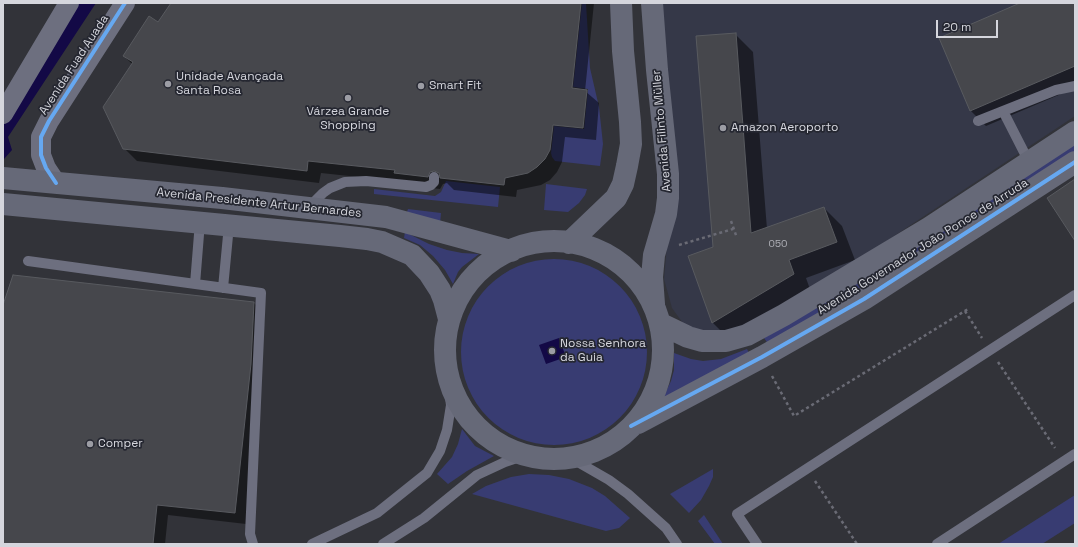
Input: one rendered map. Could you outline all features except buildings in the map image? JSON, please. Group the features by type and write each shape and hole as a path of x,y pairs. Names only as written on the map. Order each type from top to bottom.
{"main road":[{"path":"569,242 616,198 623,184 627,166 631,144 621,3"},
{"name":"Avenida Filinto Müller","path":"652,3 657,70 668,174 666,214 654,261 652,286 658,314"},
{"name":"Avenida Governador João Ponce de Arruda","path":"658,314 688,337 702,341 726,342 747,335 784,315 929,228 1075,132"},
{"name":"Avenida Governador João Ponce de Arruda","path":"631,426 774,350 864,299 1075,162"},
{"name":"Avenida Presidente Artur Bernardes","path":"3,178 222,198 393,218 511,251"},
{"name":"Avenida Presidente Artur Bernardes","path":"3,204 200,222 367,239 382,242 412,255 429,272 440,290 449,319"},
{"path":"569,242 592,248 602,253 622,265 639,282 658,314 666,347 661,375 652,398 639,418 631,426 613,441 586,453 568,457 545,458 511,450 495,441 481,431 461,409 452,393 445,370 443,354 445,336 449,319 458,297 472,278 490,262 522,246 539,243 569,242"}],"street":[{"path":"3,114 69,3"},
{"name":"Avenida Fuad Auada","path":"56,183 46,168 41,155 41,137 49,121 125,3"}],"lane":[{"path":"978,121 1056,90 1075,86"},
{"path":"1003,111 1029,162"},
{"path":"308,208 323,192 345,182 366,181 426,187 434,182 434,177"},
{"path":"194,284 200,222"},
{"path":"223,288 229,225"},
{"path":"28,261 262,293 250,534 253,544"},
{"path":"756,544 737,514 806,468 1075,296"},
{"path":"312,544 377,512 427,473 440,451 447,430 451,405 448,382"},
{"path":"937,544 1075,454"},
{"path":"383,544 424,518 477,475 505,462 520,457 533,456"},
{"path":"568,457 610,480 628,494 666,528 675,543"}],"path":[{"path":"730,221 737,238"},
{"path":"677,245 733,229"},
{"path":"770,372 794,416 968,309"},
{"path":"965,311 1064,461"},
{"path":"806,468 856,544"}],"shaded area":[{"path":"74,3 96,3 8,137 12,150 3,159 3,122"},
{"path":"582,3 586,3 590,68 599,107 603,144 600,166 555,161 551,153 554,126 584,129 588,89 573,87"},
{"path":"659,3 1075,3 1075,116 855,262 731,333 706,333 685,326 672,308 664,279 668,233"},
{"path":"1075,144 1075,153 769,345 764,338"},
{"path":"446,181 500,187 498,207 374,194 374,189 435,196 441,192"},
{"path":"546,184 587,189 585,195 579,203 568,212 544,210"},
{"path":"408,209 441,213 440,224 407,212"},
{"path":"405,232 429,244 447,250 479,254 462,267 453,284 445,270 433,256 420,245 404,238"},
{"path":"563,259 572,260 590,266 606,274 620,286 632,300 640,316 646,334 646,370 640,388 632,404 620,418 606,430 590,438 572,444 545,445 536,444 518,438 502,430 488,418 476,404 468,388 462,370 461,343 462,334 468,316 476,300 488,286 502,274 518,266 536,260"},
{"path":"559,338 566,357 546,364 539,345"},
{"path":"747,349 750,355 662,400 671,381 674,370 674,353 691,359 703,361 721,359"},
{"path":"462,429 475,446 494,456 467,471 448,484 437,474 452,457 458,444"},
{"path":"713,469 713,477 709,486 701,500 689,513 670,494"},
{"path":"529,474 549,475 569,479 592,488 605,496 630,518 619,528 606,531 472,494 486,486 511,477"},
{"path":"1075,495 1075,523 1042,544 998,544"},
{"path":"704,515 723,544 715,544 698,521"}],"cycle path":[{"path":"56,183 46,168 41,155 41,137 49,121 125,3"},
{"path":"631,426 762,357 864,299 1075,162"}],"place":[{"name":"Unidade Avançada Santa Rosa","path":"168,84"},
{"name":"Smart Fit","path":"421,86"},
{"name":"Várzea Grande Shopping","path":"348,98"},
{"name":"Amazon Aeroporto","path":"723,128"},
{"name":"Nossa Senhora da Guia","path":"552,351"},
{"name":"Comper","path":"90,444"}]}
